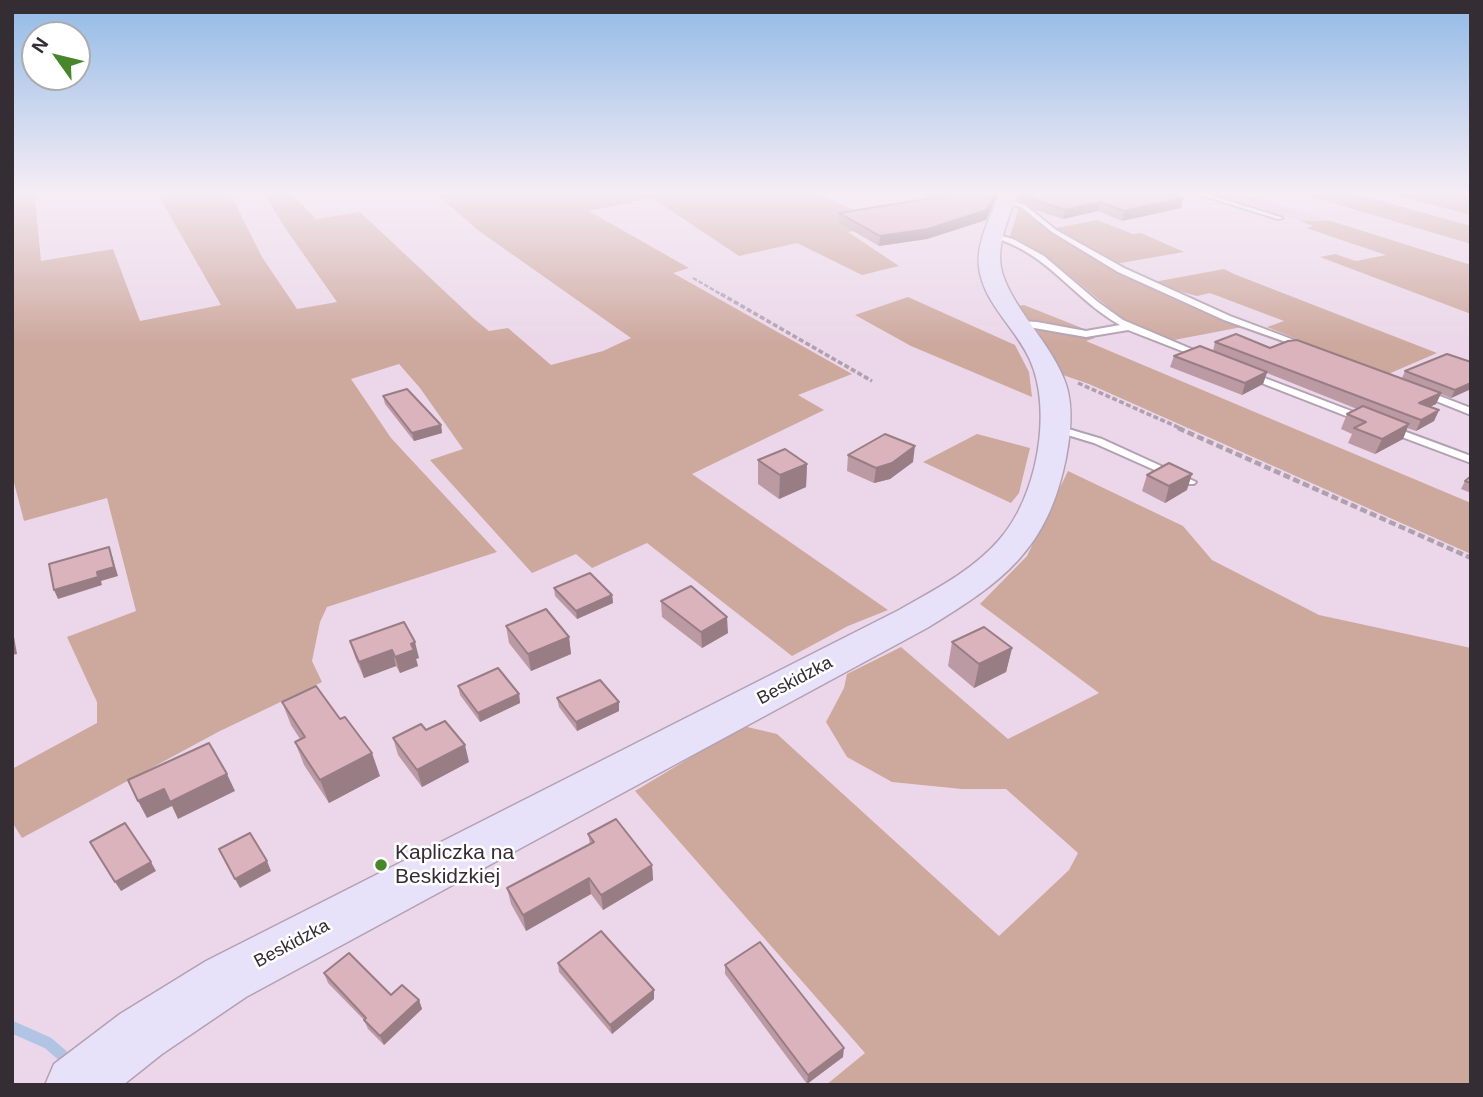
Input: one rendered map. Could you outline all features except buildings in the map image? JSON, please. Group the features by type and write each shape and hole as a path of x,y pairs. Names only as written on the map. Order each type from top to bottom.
{"street":[{"name":"Beskidzka","path":"75,1085 142,1034 226,979 676,741 804,677 958,592 989,570 1014,545 1025,527 1047,473 1055,428 1055,391 1042,356 999,291 990,268 989,254 992,242"}],"lane":[{"path":"1014,242 1048,263 1110,316 1210,359"},
{"path":"1073,242 1121,270 1227,318 1316,350"},
{"path":"1020,323 1039,323 1089,334 1117,327 1133,327"},
{"path":"1236,369 1471,460"},
{"path":"1415,390 1471,412"},
{"path":"1055,428 1098,441 1191,482"}],"path":[{"path":"693,278 872,381"},
{"path":"1050,377 1082,384 1471,558"}],"shaded area":[{"path":"12,242 39,242 41,261 113,249 140,321 221,305 185,242 255,242 297,309 337,302 295,242 392,242 489,331 508,328 551,365 603,351 631,338 495,242 644,242 689,268 673,273 852,374 798,395 824,410 692,474 888,610 848,626 792,656 647,543 592,568 576,554 532,573 430,460 463,449 420,388 399,364 351,379 391,438 497,552 327,607 320,622 312,661 322,682 218,732 22,838 12,822 12,769 97,723 97,702 67,637 136,611 107,498 24,521 12,475"},
{"path":"718,242 863,242 899,266 862,275 797,243 739,256"},
{"path":"1020,242 1067,242 1156,291 1242,327 1174,340 1141,328 1119,316 1063,270"},
{"path":"1079,242 1162,242 1184,252 1115,264"},
{"path":"1348,242 1398,242 1471,265 1471,314 1320,257 1335,254 1356,261 1386,255"},
{"path":"1224,269 1437,353 1386,375 1267,327 1284,321 1210,293 1197,296 1170,291 1154,282"},
{"path":"908,297 1015,345 1029,372 1032,397 911,346 855,315"},
{"path":"1024,305 1087,330 1029,320 1018,306"},
{"path":"1035,326 1095,338 1086,341 1471,503 1471,554 1089,384 1060,374"},
{"path":"977,434 1030,448 1019,493 1011,503 923,462"},
{"path":"1068,471 1183,526 1212,560 1319,615 1471,648 1471,1085 826,1085 865,1053 635,791 743,726 777,734 999,936 1069,870 1078,853 1006,789 962,789 892,782 847,757 826,722 844,688 847,674 901,647 1008,739 1099,693 980,604 1027,556"}],"waterway":[{"path":"12,1027 48,1043 62,1055"}],"place":[{"name":"Kapliczka na Beskidzkiej","path":"381,865"}]}
